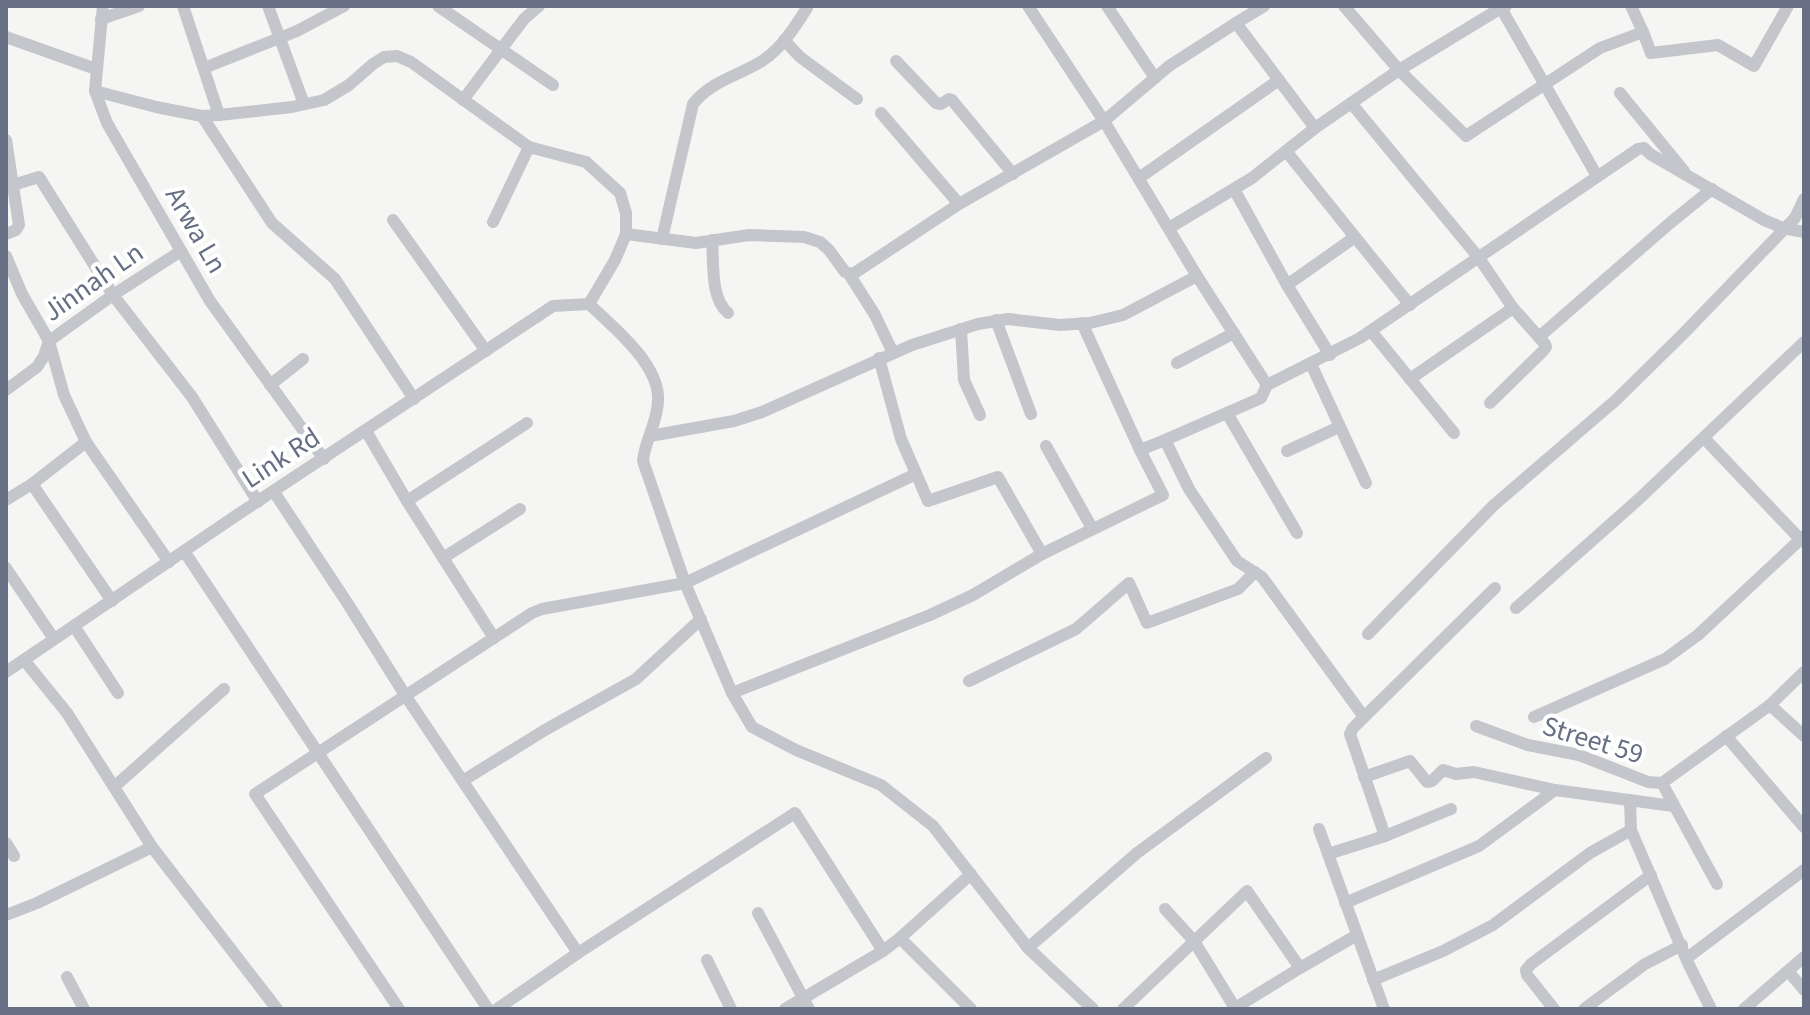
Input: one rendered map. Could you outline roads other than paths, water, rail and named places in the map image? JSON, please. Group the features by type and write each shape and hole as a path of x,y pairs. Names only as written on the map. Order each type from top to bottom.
{"street":[{"path":"139,6 102,12 95,91 202,116 219,115 324,100 384,57 397,56 411,62 529,147 586,162 620,193 626,213 626,234 615,260 589,304 627,341 656,383 658,404 643,461 685,583 732,693 752,727 796,750 881,785 933,826 1028,948 1093,1009"},
{"path":"183,6 219,115"},
{"path":"268,6 304,104"},
{"path":"204,68 280,38 344,6"},
{"path":"438,6 553,85"},
{"path":"463,100 524,19 539,6"},
{"path":"1028,6 1104,121 1267,385"},
{"path":"1107,6 1155,78"},
{"path":"1344,6 1399,70 1466,136 1600,48 1643,32"},
{"path":"1631,6 1651,53 1718,45 1754,66 1788,6"},
{"path":"1169,228 1252,178 1315,128 1399,70 1502,7 1597,176"},
{"path":"662,239 693,104 715,84 761,62 775,51 807,8"},
{"path":"849,274 959,204 1104,121 1169,66 1256,8"},
{"path":"1236,23 1315,128"},
{"path":"6,37 96,69"},
{"path":"784,40 800,57 857,99"},
{"path":"896,61 936,103 952,100 1013,174"},
{"path":"1139,178 1279,80"},
{"name":"Arwa Ln","path":"95,91 107,123 210,301 324,459"},
{"path":"1620,93 1689,176"},
{"path":"1351,103 1479,258 1513,308 1545,344 1543,351 1490,403"},
{"path":"881,113 959,204"},
{"path":"202,116 272,223 335,279 414,399"},
{"path":"6,140 19,225 16,230 6,234"},
{"path":"493,222 529,147"},
{"path":"1140,450 1261,398 1267,385 1330,355 1371,331 1633,151 1644,148 1764,220 1804,232"},
{"path":"1286,151 1410,305"},
{"path":"13,185 39,177 113,295 192,397 258,502"},
{"path":"1234,189 1330,355"},
{"path":"1539,337 1712,189"},
{"path":"1368,634 1494,505 1616,400 1684,333 1795,218 1804,199"},
{"path":"393,220 486,351"},
{"path":"626,234 696,243 749,235 804,237 820,242 849,274 875,315 893,353"},
{"path":"1287,285 1355,237"},
{"path":"712,240 716,299 728,313"},
{"name":"Jinnah Ln","path":"6,390 37,367 49,341 181,251"},
{"path":"6,256 22,294 49,341 64,395 86,442 169,562"},
{"path":"650,436 734,421 762,412 879,358 996,320 1060,325 1123,315 1197,276"},
{"name":"Link Rd","path":"6,672 553,306 589,304"},
{"path":"1410,379 1513,308"},
{"path":"996,320 1031,414"},
{"path":"732,693 930,615 973,595 1092,528 1163,495 1082,323"},
{"path":"961,329 964,380 980,415"},
{"path":"1371,331 1454,433"},
{"path":"1177,363 1234,333"},
{"path":"1516,608 1640,498 1804,342"},
{"path":"879,358 901,439 928,501 998,477 1042,554"},
{"path":"270,385 303,359"},
{"path":"1311,364 1366,483"},
{"path":"1227,413 1297,533"},
{"path":"407,501 527,423"},
{"path":"1287,451 1339,427"},
{"path":"366,431 494,638"},
{"path":"1534,717 1665,659 1698,635 1802,538 1704,438"},
{"path":"1165,440 1189,489 1237,561 1262,577 1364,717"},
{"path":"6,500 86,442"},
{"path":"1046,446 1092,528"},
{"path":"399,1009 255,794 542,609 685,583 916,474"},
{"path":"32,484 112,601"},
{"path":"274,492 578,953"},
{"path":"443,558 520,509"},
{"path":"184,551 488,1009"},
{"path":"6,568 54,639"},
{"path":"969,681 1076,629 1129,583 1147,623 1238,589 1255,572"},
{"path":"1385,836 1350,734 1495,588"},
{"path":"464,780 636,679 701,619"},
{"path":"74,626 118,693"},
{"path":"24,660 67,713 152,847 277,1009"},
{"name":"Street 59","path":"1476,726 1528,745 1579,755 1648,782 1662,783 1770,705 1804,672"},
{"path":"114,787 224,689"},
{"path":"1770,705 1804,736"},
{"path":"1726,736 1804,827"},
{"path":"1028,948 1137,853 1266,758"},
{"path":"1364,777 1410,761 1427,782 1443,770 1456,774 1474,772 1555,790 1673,806"},
{"path":"1662,783 1717,884"},
{"path":"1345,903 1479,846 1555,790"},
{"path":"1630,800 1631,830 1711,1009"},
{"path":"1328,854 1385,836 1451,809"},
{"path":"497,1009 795,813 883,951"},
{"path":"1319,829 1384,1009"},
{"path":"1373,980 1443,951 1493,925 1590,853 1631,830"},
{"path":"6,843 14,856"},
{"path":"6,915 152,847"},
{"path":"1687,958 1804,870"},
{"path":"785,1009 806,1004 883,951 971,874"},
{"path":"1554,1009 1526,970 1651,875"},
{"path":"1123,1009 1247,891 1300,968"},
{"path":"1165,909 1194,941 1235,1009 1357,935"},
{"path":"758,913 806,1004"},
{"path":"900,938 971,1009"},
{"path":"1584,1009 1645,964 1682,945"},
{"path":"1744,1009 1804,957"},
{"path":"707,960 731,1009"},
{"path":"1788,971 1804,990"},
{"path":"67,977 84,1009"}]}
